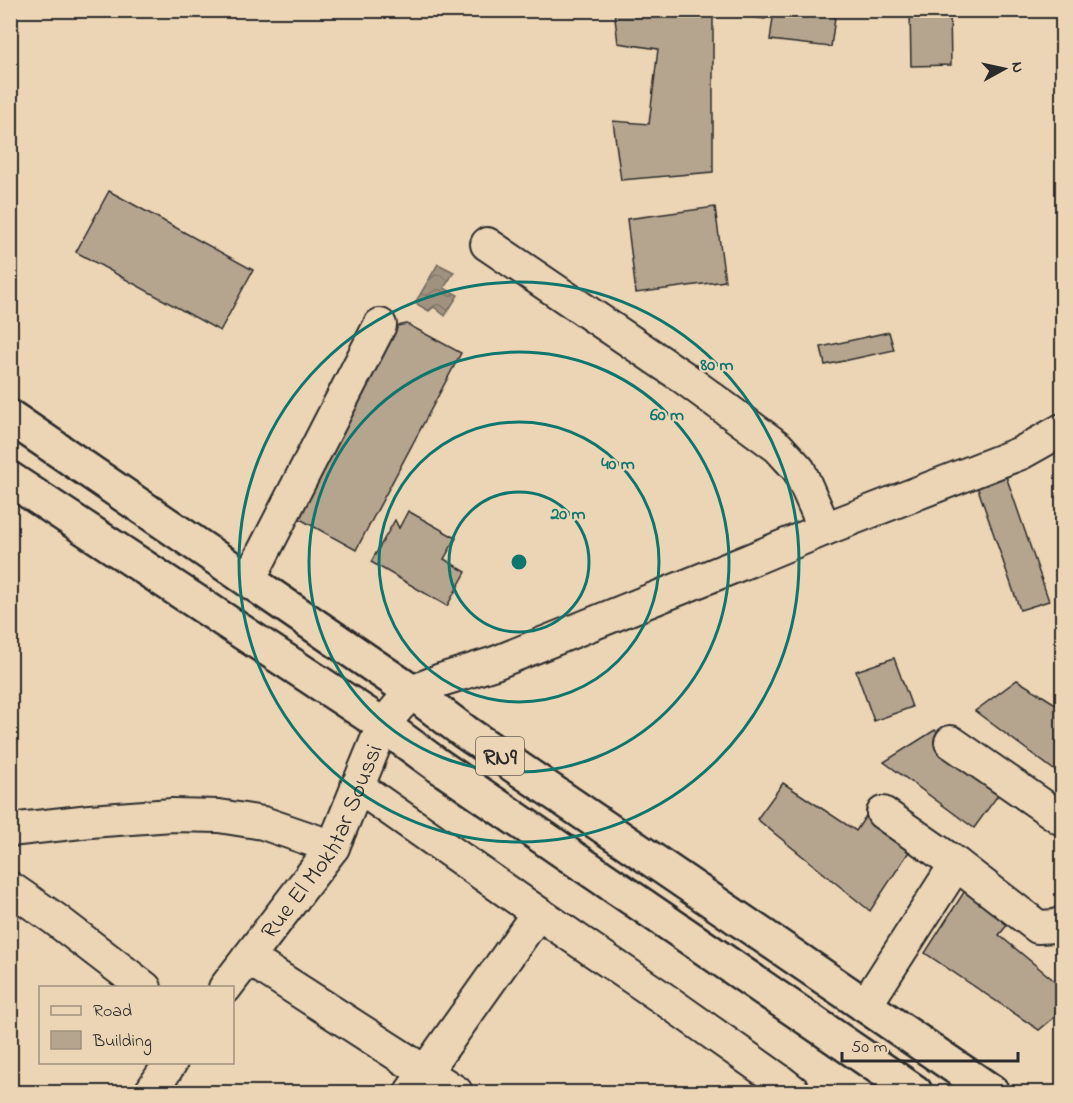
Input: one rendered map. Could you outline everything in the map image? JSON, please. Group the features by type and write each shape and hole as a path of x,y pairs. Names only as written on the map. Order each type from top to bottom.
{"main road":[{"name":"RN9","path":"10,417 412,692 474,739 992,1092"},
{"name":"RN9","path":"10,479 383,725 436,764 915,1092"}],"street":[{"path":"487,244 683,377 778,447 799,470 825,529"},
{"path":"249,580 381,325"},
{"path":"412,692 495,663 825,529 1021,453 1062,430"},
{"name":"Rue El Mokhtar Soussi","path":"226,986 333,847 383,725 412,692"},
{"path":"951,742 1062,819"},
{"path":"357,786 794,1092"},
{"path":"884,813 956,864 1038,927 1056,926 1062,923"},
{"path":"10,830 172,815 219,816 264,823 333,847"},
{"path":"865,1006 956,864"},
{"path":"10,888 144,986"},
{"path":"418,1082 538,913"},
{"path":"248,958 418,1082 456,1092"},
{"path":"151,1092 170,1064"}],"water":[{"path":"438,264 454,272 444,288 458,295 445,316 434,307 429,311 415,303"}],"building":[{"path":"614,10 713,10 713,172 621,180 613,121 649,124 658,49 618,43"},
{"path":"749,10 766,10 765,19 749,17"},
{"path":"774,10 836,10 831,47 770,40"},
{"path":"910,10 950,10 951,65 911,66"},
{"path":"109,191 253,270 220,331 76,252"},
{"path":"715,207 725,281 636,293 627,219"},
{"path":"407,324 461,353 356,550 289,513 387,328"},
{"path":"889,332 894,350 825,365 821,347"},
{"path":"1006,476 1049,601 1020,610 977,486"},
{"path":"408,511 456,538 444,559 466,572 447,606 371,562 395,520 399,528"},
{"path":"894,658 912,707 874,721 856,671"},
{"path":"1017,680 1062,708 1062,776 975,711"},
{"path":"935,730 1004,787 974,828 884,762"},
{"path":"783,783 856,831 871,808 918,838 870,911 757,819"},
{"path":"973,878 1018,912 999,935 1062,987 1062,1011 1039,1030 925,953"}]}
